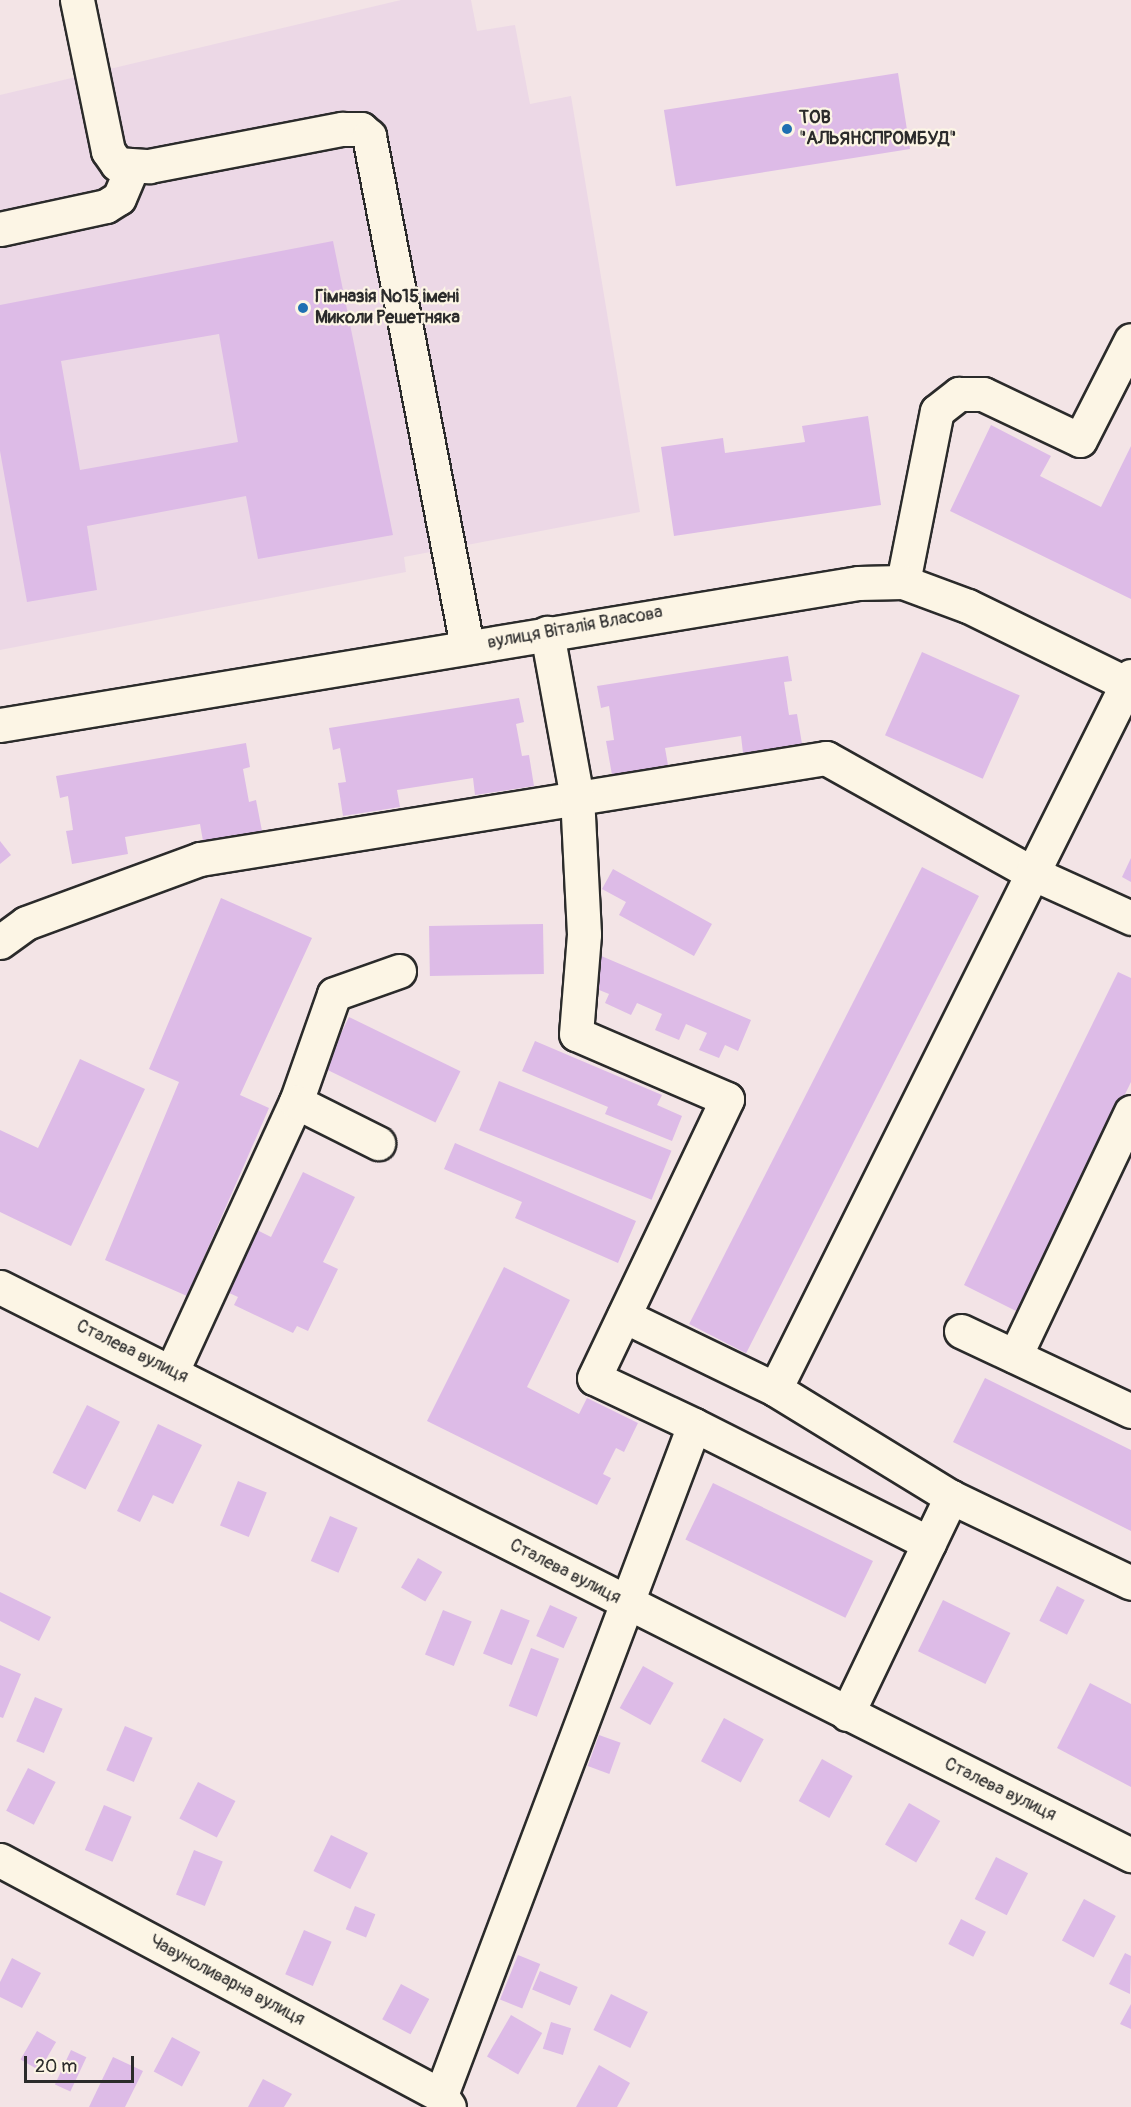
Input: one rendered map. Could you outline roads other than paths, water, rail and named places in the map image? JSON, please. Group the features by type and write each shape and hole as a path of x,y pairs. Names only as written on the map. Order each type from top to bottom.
{"street":[{"path":"77,0 108,151 117,164 132,168 342,129 361,129 369,136 467,646"},
{"path":"0,230 106,206 119,198 132,168"},
{"path":"903,582 937,411 959,394 983,394 1080,440 1131,340"},
{"name":"вулиця Віталія Власова","path":"0,725 803,590 903,582 968,606 1130,682"},
{"path":"548,633 577,798 584,934 576,1034 727,1099 594,1378 694,1425 929,1543"},
{"path":"775,1389 1032,873 1130,682"},
{"path":"0,942 26,923 200,859 826,759 1032,873 1131,918"},
{"path":"172,1371 296,1102 334,994 399,971"},
{"path":"296,1102 378,1143"},
{"path":"1015,1356 1131,1112"},
{"name":"Сталева вулиця","path":"0,1287 172,1371 628,1605 1131,1855"},
{"path":"624,1316 775,1389 951,1497 1131,1583"},
{"path":"961,1331 1131,1411"},
{"path":"445,2101 694,1425"},
{"path":"847,1714 951,1497"},
{"name":"Чавуноливарна вулиця","path":"0,1860 445,2101"}],"place":[{"name":"ТОВ \"АЛЬЯНСПРОМБУД\"","path":"787,129"},
{"name":"Гімназія №15 імені Миколи Решетняка","path":"303,308"}]}
